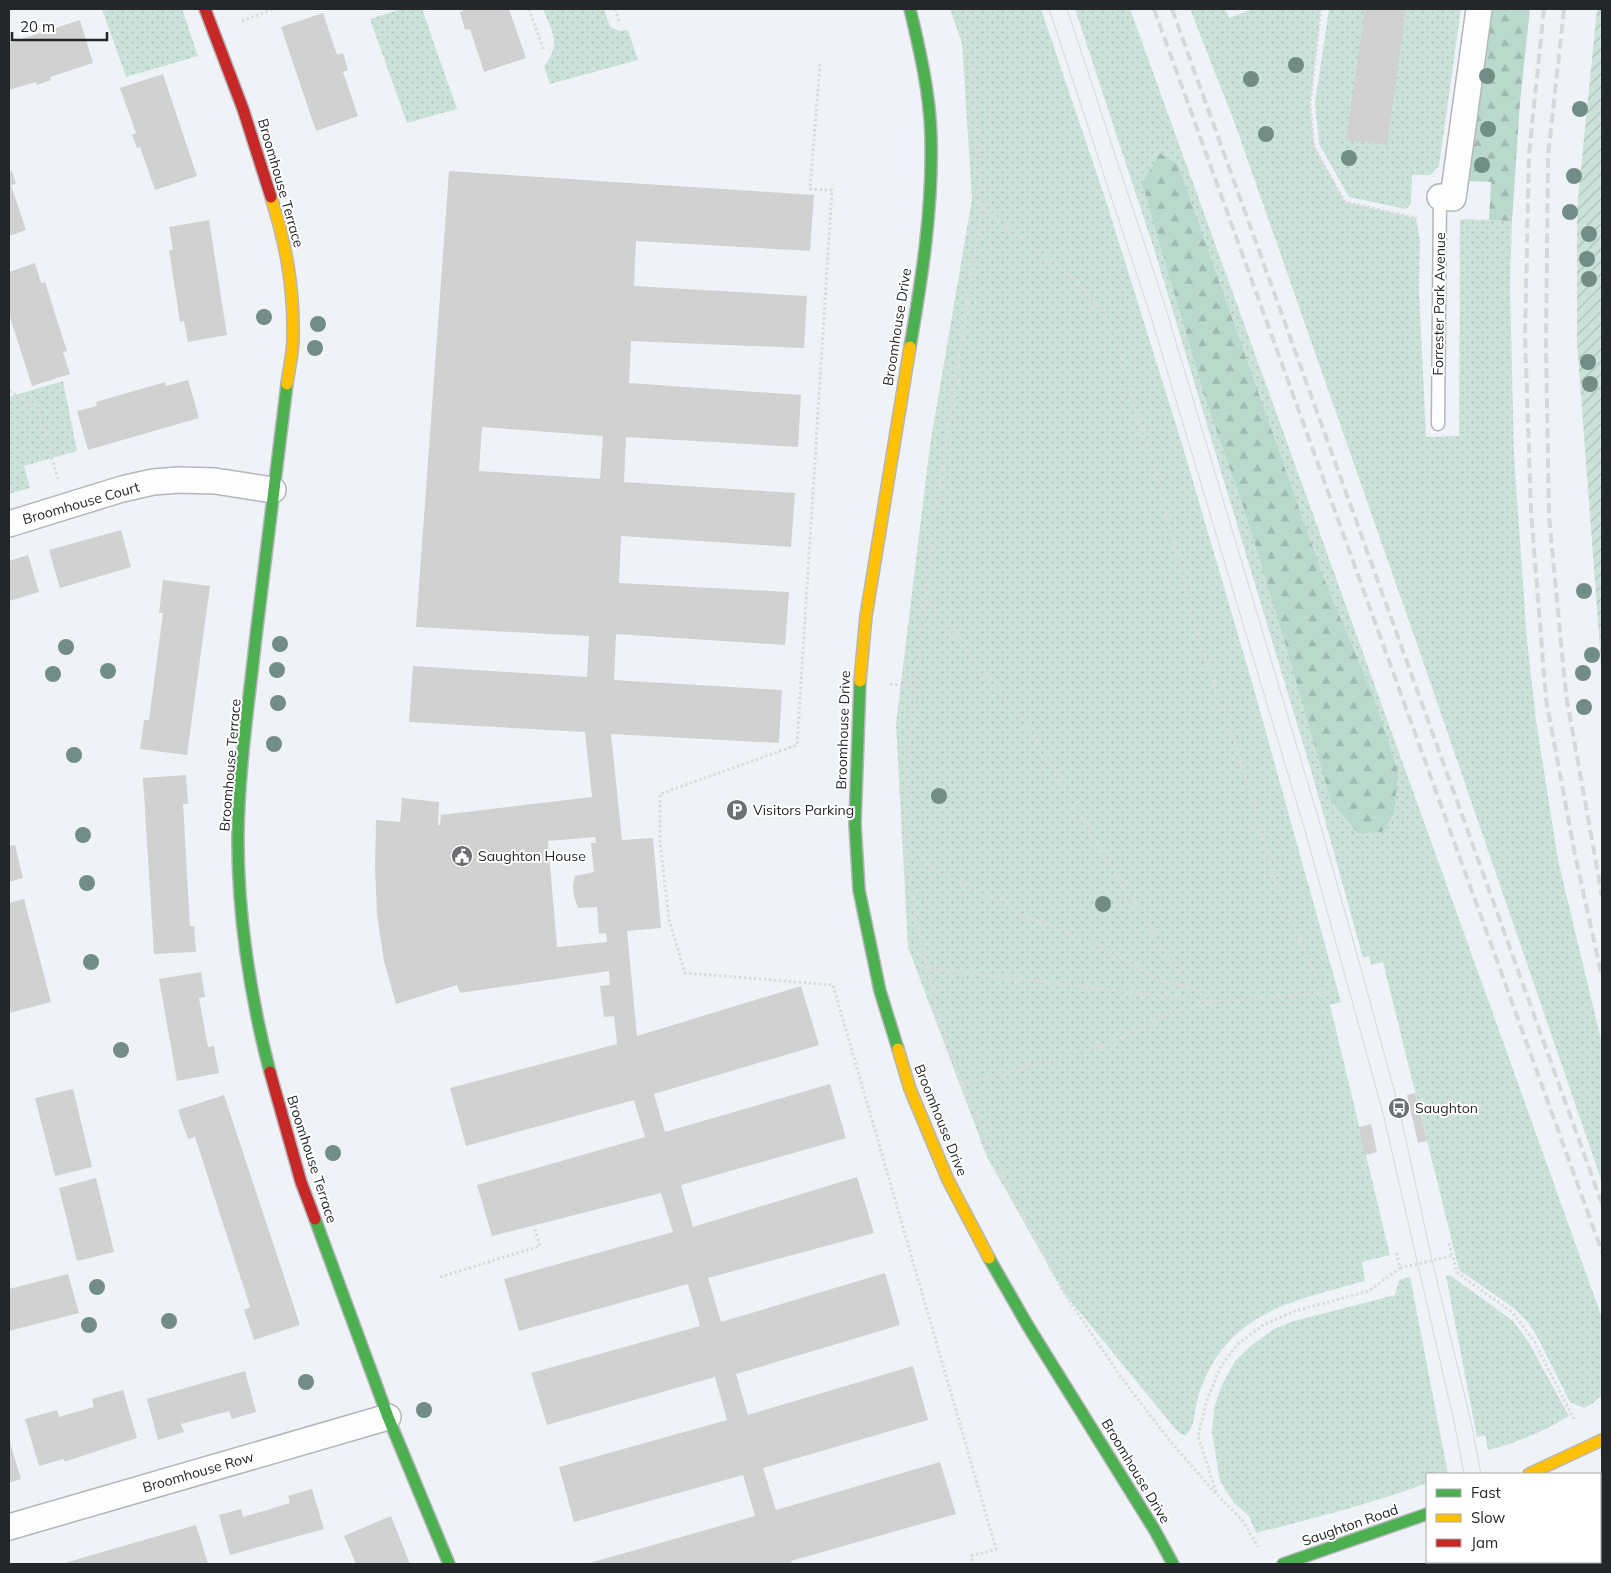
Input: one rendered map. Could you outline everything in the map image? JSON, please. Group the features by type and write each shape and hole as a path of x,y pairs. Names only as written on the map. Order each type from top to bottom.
{"street":[{"name":"Broomhouse Terrace","path":"206,9 243,108 284,236 291,284 293,339 273,490 241,773 238,833 241,906 250,974 260,1034 298,1173 388,1416 449,1564"},
{"name":"Broomhouse Drive","path":"910,9 922,60 927,93 931,136 930,206 912,336 881,519 863,643 855,815 859,890 880,991 910,1089 948,1180 989,1258 1028,1326 1154,1529 1173,1564"},
{"name":"Forrester Park Avenue","path":"1453,198 1480,9"},
{"name":"Broomhouse Court","path":"9,524 122,489 153,482 179,480 215,481 273,490"},
{"name":"Broomhouse Row","path":"9,1527 388,1416"},
{"path":"1531,1473 1602,1440"},
{"name":"Saughton Road","path":"1283,1564 1426,1514"}],"lane":[{"name":"Forrester Park Avenue","path":"1438,424 1453,198"},
{"path":"1562,1460 1565,1473"}],"path":[{"path":"529,9 544,51"},
{"path":"615,9 619,21"},
{"path":"963,9 976,108 981,215 946,442 925,597 907,768 906,855 914,911 940,1023 962,1084 1013,1196 1064,1292 1121,1377 1170,1441 1243,1522 1258,1547"},
{"path":"1322,9 1310,104 1314,146 1345,202 1416,218 1453,198"},
{"path":"981,203 1008,229 1073,276 1102,311 1116,334 1126,379 1159,486 1199,640 1239,755 1275,879 1322,993"},
{"path":"9,391 37,407 66,507"},
{"path":"925,597 1039,742 1094,840 1173,965 1193,989"},
{"path":"906,855 1030,919 1105,948 1158,980 1193,989 1217,1002"},
{"path":"927,968 1217,1002"},
{"path":"962,1084 1106,1045 1171,1013 1217,1002 1332,992"},
{"path":"440,1277 540,1246 534,1226"},
{"path":"1448,1244 1457,1272 1512,1312 1534,1342 1588,1446"},
{"path":"1396,1252 1400,1268"},
{"path":"1217,1495 1198,1436 1207,1400 1221,1366 1238,1344 1263,1326 1295,1311 1369,1291 1400,1268 1451,1256"}],"green space":[{"path":"102,9 182,9 198,56 126,77"},
{"path":"401,9 422,9 457,109 407,123 370,19"},
{"path":"543,9 604,9 610,27 620,31 628,30 638,60 550,84 544,66 553,51 554,38"},
{"path":"950,9 1041,9 1106,201 1182,444 1255,693 1341,1002 1330,1005 1390,1255 1362,1262 1365,1281 1293,1302 1251,1322 1233,1337 1218,1356 1203,1384 1198,1395 1193,1423 1185,1436 1177,1431 1064,1293 987,1157 908,947 896,724 930,445 972,199 962,43"},
{"path":"1075,9 1130,9 1602,1318 1602,1395 1584,1408 1570,1402 1528,1322 1515,1309 1459,1270 1383,962 1371,965 1369,956 1363,958 1313,777 1155,252"},
{"path":"1190,9 1225,9 1229,18 1253,9 1321,9 1310,104 1314,146 1345,202 1416,218 1420,241 1419,289 1426,437 1459,436 1460,219 1512,221 1510,285 1514,456 1527,640 1536,720 1558,860 1602,1044 1602,1182 1234,121"},
{"path":"1329,9 1461,9 1439,166 1430,175 1412,175 1411,204 1406,209 1349,197 1319,144 1315,103"},
{"path":"1493,9 1530,9 1520,102 1512,221 1489,220 1491,182 1469,181"},
{"path":"1597,9 1602,9 1602,674 1577,343 1577,209"},
{"path":"1160,153 1178,165 1324,579 1374,698 1398,772 1394,814 1382,832 1358,833 1331,801 1276,612 1243,506 1205,397 1142,183"},
{"path":"63,381 77,451 24,466 30,488 9,494 9,397"},
{"path":"1450,1275 1513,1321 1528,1341 1569,1416 1530,1436 1488,1450 1485,1435 1477,1437 1446,1276"},
{"path":"1410,1277 1448,1473 1426,1473 1426,1483 1406,1491 1256,1533 1249,1516 1234,1503 1220,1481 1212,1433 1214,1408 1222,1385 1235,1361 1252,1345 1274,1329 1294,1321 1395,1295 1399,1280"}],"building":[{"path":"463,9 509,9 526,58 484,72 470,29 465,30 460,12"},
{"path":"1365,9 1406,9 1387,145 1346,140"},
{"path":"323,13 337,55 343,53 348,70 343,72 358,116 316,131 281,27"},
{"path":"80,20 93,63 50,77 51,80 37,85 36,82 9,90 9,43"},
{"path":"163,74 197,176 155,190 140,147 137,148 132,135 136,133 120,88"},
{"path":"12,171 16,184 11,185 26,230 9,236 9,172"},
{"name":"Saughton House","path":"449,171 814,195 810,251 636,241 634,286 807,296 804,348 631,341 629,383 801,395 798,447 626,437 624,482 795,493 791,547 621,536 619,583 789,592 785,645 616,634 614,680 782,690 779,743 611,734 622,840 653,838 661,928 627,931 637,1036 801,986 819,1045 654,1094 665,1132 830,1084 846,1138 681,1185 693,1227 857,1177 874,1233 708,1278 721,1322 885,1273 900,1325 736,1374 748,1415 913,1366 928,1420 763,1468 776,1510 940,1462 956,1514 791,1561 792,1564 586,1564 755,1516 743,1475 574,1522 559,1467 727,1420 715,1377 547,1425 531,1373 700,1326 688,1284 519,1331 504,1279 673,1232 661,1193 492,1236 477,1185 645,1137 634,1100 466,1146 450,1088 617,1044 614,1016 604,1017 600,986 610,985 609,971 460,993 457,985 396,1004 384,961 377,915 375,868 376,820 400,822 402,798 439,802 438,825 440,825 441,815 592,797 585,732 409,722 413,666 587,677 589,636 416,627","holes":["482,427 603,436 600,479 479,471","595,837 596,843 591,843 594,872 575,876 574,896 578,908 597,907 599,934 606,933 607,942 557,947 548,841"]},
{"path":"209,220 227,335 188,342 184,321 180,322 169,250 173,250 169,227"},
{"path":"35,263 41,283 45,282 67,351 63,352 70,374 32,386 9,314 9,272"},
{"path":"188,380 199,418 88,450 77,411 97,406 96,402 165,382 166,386"},
{"path":"121,530 131,567 60,588 49,550"},
{"path":"28,555 39,592 9,601 9,561"},
{"path":"163,580 210,586 187,755 140,749 144,720 149,720 163,613 159,613"},
{"path":"186,775 188,804 183,804 190,926 194,926 196,952 154,954 143,778"},
{"path":"15,845 23,878 9,882 9,846"},
{"path":"24,899 51,1002 9,1013 9,903"},
{"path":"201,972 205,997 199,998 208,1047 214,1046 219,1073 177,1081 159,979"},
{"path":"73,1089 92,1167 55,1176 35,1098"},
{"path":"1415,1093 1427,1141 1418,1143 1407,1095"},
{"path":"224,1095 300,1325 254,1340 244,1310 250,1307 195,1137 188,1139 178,1110"},
{"path":"1371,1124 1377,1152 1365,1155 1359,1127"},
{"path":"96,1178 114,1252 77,1261 59,1188"},
{"path":"68,1274 79,1313 9,1331 9,1289"},
{"path":"245,1371 256,1412 232,1419 229,1411 181,1424 184,1432 158,1440 147,1399"},
{"path":"123,1390 137,1438 67,1461 64,1461 64,1459 39,1466 25,1419 57,1410 59,1417 94,1407 92,1399"},
{"path":"9,1439 21,1479 9,1483"},
{"path":"312,1489 324,1529 230,1555 219,1515 241,1509 243,1517 290,1503 288,1496"},
{"path":"391,1516 410,1564 356,1564 344,1536"},
{"path":"196,1525 208,1564 62,1564 85,1557"}],"tram line":[{"path":"1049,9 1151,317 1305,831 1383,1113 1455,1426 1464,1473"},
{"path":"1067,9 1167,312 1321,827 1399,1108 1432,1260 1471,1422 1481,1473"}],"railway":[{"path":"1154,9 1602,1252"},
{"path":"1172,9 1602,1204"},
{"path":"1544,9 1529,154 1525,336 1531,511 1546,699 1575,855 1602,977"},
{"path":"1564,9 1548,157 1546,346 1549,516 1566,695 1602,896"}],"traffic: fast":[{"path":"910,9 927,89 931,137 930,190 926,242 910,347"},
{"path":"270,1072 256,1014 246,953 238,862 238,832 245,734 287,384"},
{"path":"860,681 855,824 859,890 880,991 898,1049"},
{"path":"315,1219 388,1417 449,1564"},
{"path":"989,1258 1028,1326 1154,1529 1173,1564"},
{"path":"1283,1564 1426,1514"}],"traffic: slow":[{"path":"271,197 285,249 292,301 293,344 287,384"},
{"path":"860,681 866,616 910,347"},
{"path":"898,1049 910,1089 948,1180 989,1258"},
{"path":"1531,1473 1602,1440"}],"traffic: jam":[{"path":"205,9 243,109 271,197"},
{"path":"270,1072 301,1182 315,1219"}],"place":[{"name":"Visitors Parking","path":"737,810"},
{"name":"Saughton House","path":"462,856"},
{"name":"Saughton","path":"1399,1108"}]}
